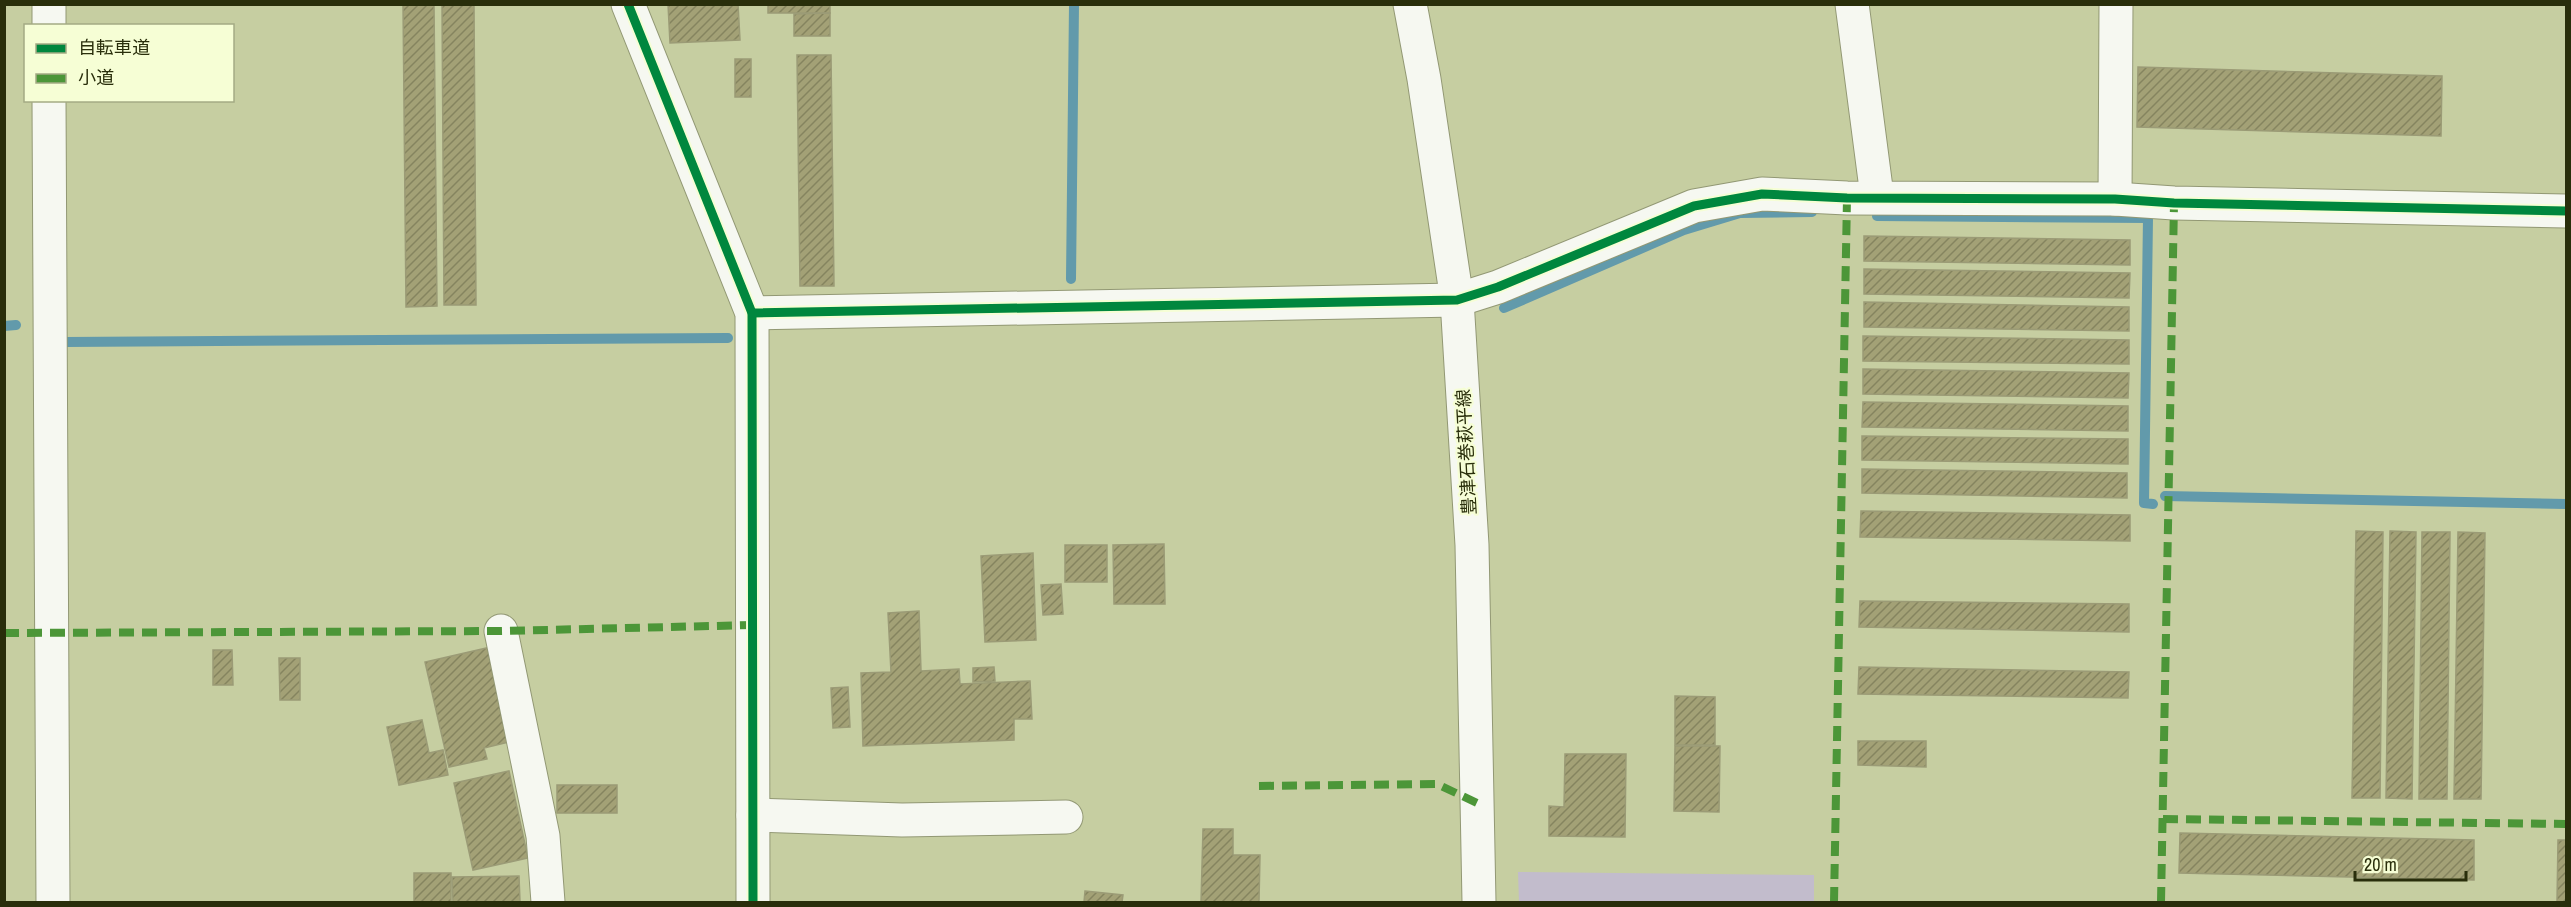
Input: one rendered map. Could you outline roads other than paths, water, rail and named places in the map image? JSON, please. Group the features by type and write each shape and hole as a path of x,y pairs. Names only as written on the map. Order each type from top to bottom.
{"street":[{"path":"48,4 49,24"},
{"path":"628,4 752,313 753,903"},
{"name":"豊津石巻萩平線","path":"1410,4 1424,79 1457,300 1472,545 1479,903"},
{"path":"1852,4 1877,196"},
{"path":"2115,199 2116,4"},
{"path":"49,102 53,903"},
{"path":"752,313 1457,300 1498,286 1694,206 1762,194 1847,198 1877,196 2115,199 2174,204 2566,211"},
{"path":"501,631 543,836 548,903"},
{"path":"753,815 902,820 1066,817"}],"waterway":[{"path":"1071,279 1074,4"},
{"path":"1504,308 1684,230 1740,213 1812,212"},
{"path":"1877,216 2148,218 2144,503 2153,504"},
{"path":"4,326 16,325"},
{"path":"65,342 728,338"},
{"path":"2165,496 2566,504"}]}
